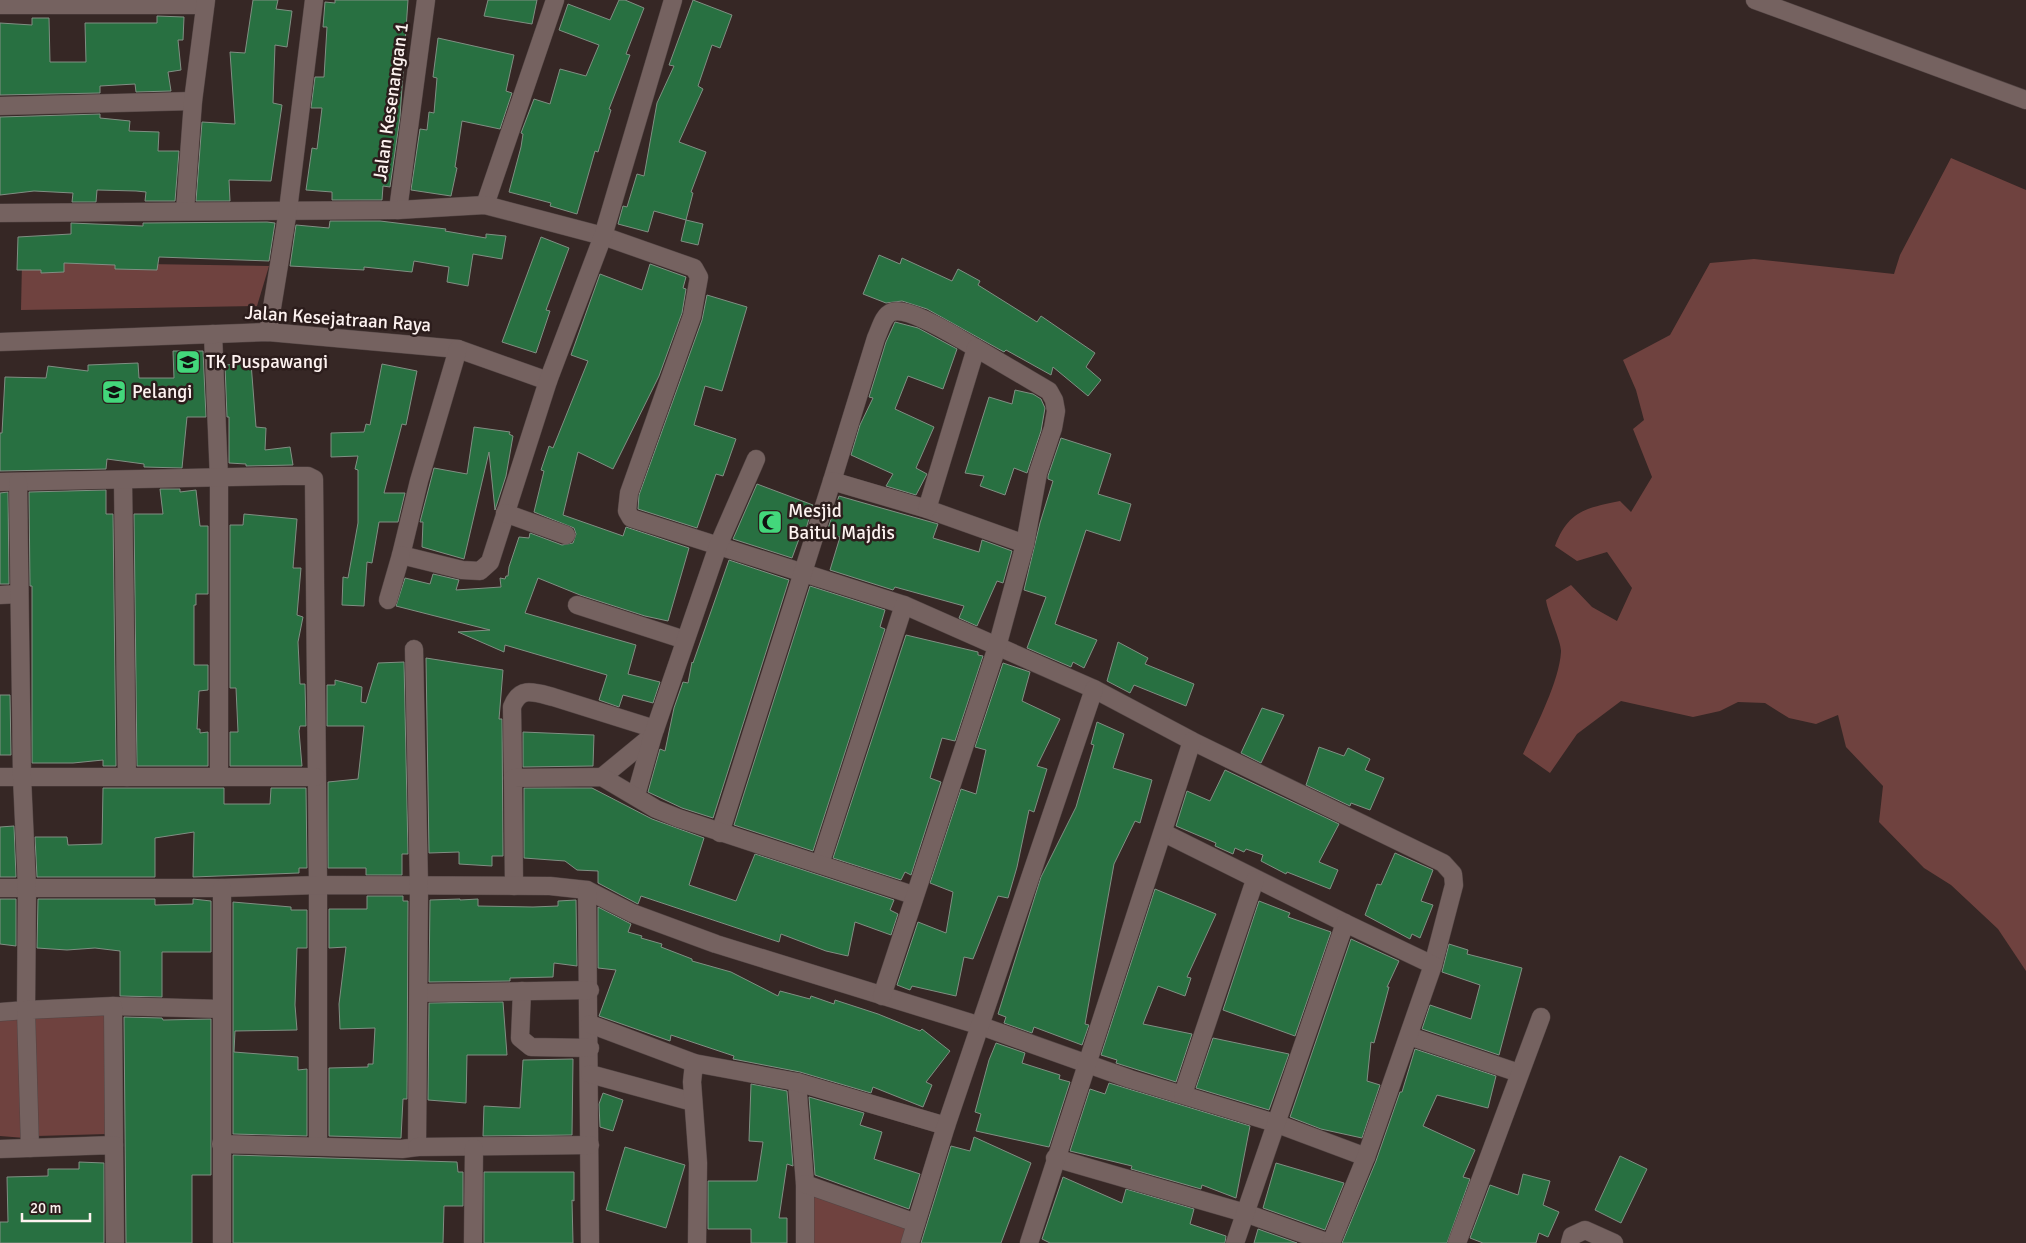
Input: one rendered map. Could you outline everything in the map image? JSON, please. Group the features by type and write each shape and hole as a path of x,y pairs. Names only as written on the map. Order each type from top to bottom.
{"street":[{"path":"268,332 288,210 314,0"},
{"name":"Jalan Kesenangan 1","path":"398,210 426,0"},
{"path":"485,205 555,0"},
{"path":"401,555 462,570 480,571 490,562 548,381 603,236 674,0"},
{"path":"1755,0 2026,100"},
{"path":"0,5 206,2 193,101 186,211"},
{"path":"0,106 193,101"},
{"path":"0,213 398,210 485,205 603,236 694,268 699,277 692,316 636,472 627,502 627,511 631,518 904,605 1094,689 1192,741 1449,867 1453,874 1454,885 1433,965 1366,1158 1330,1243 1245,1214 1055,1158"},
{"path":"720,833 884,318 891,312 901,312 922,319 1039,384 1049,391 1054,400 1056,411 1053,428 1038,474 1025,544 997,647 913,895 882,996"},
{"name":"Jalan Kesejatraan Raya","path":"0,342 268,332 458,350 548,381"},
{"path":"213,334 219,479 219,776"},
{"path":"927,509 976,348"},
{"path":"388,600 419,481 458,350"},
{"path":"636,795 654,732 718,546 756,459"},
{"path":"0,482 298,476 308,476 314,479 318,885 318,1146"},
{"path":"123,481 127,777"},
{"path":"832,481 927,509 1025,544"},
{"path":"18,482 22,777 27,888 26,1010 30,1148"},
{"path":"505,513 566,535"},
{"path":"0,594 20,594"},
{"path":"577,604 685,640"},
{"path":"820,864 904,605"},
{"path":"414,649 419,886 417,1147"},
{"path":"910,1243 946,1126 1094,689"},
{"path":"514,886 512,707 516,697 520,694 539,694 553,697 654,732"},
{"path":"602,777 654,732"},
{"path":"1030,1243 1055,1158 1088,1065 1192,741"},
{"path":"0,777 316,777"},
{"path":"513,778 602,777 656,808 720,833 913,895"},
{"path":"1164,833 1255,880 1433,965"},
{"path":"1183,1094 1255,880"},
{"path":"0,888 222,888 318,885 550,886 588,890 632,913 716,944 981,1026 1088,1065 1275,1123 1366,1158"},
{"path":"222,888 222,1243"},
{"path":"588,890 590,1243"},
{"path":"1235,1243 1345,923"},
{"path":"419,993 590,990"},
{"path":"522,991 520,1038 525,1044 530,1047 590,1048"},
{"path":"0,1012 113,1006 221,1009"},
{"path":"113,1006 116,1243"},
{"path":"1457,1243 1541,1017"},
{"path":"590,1024 694,1063 797,1082 946,1126"},
{"path":"1409,1036 1519,1073"},
{"path":"694,1063 693,1102 698,1164 697,1243"},
{"path":"590,1074 693,1102"},
{"path":"797,1082 805,1184 805,1243"},
{"path":"221,1144 402,1149 417,1147 590,1146"},
{"path":"0,1150 114,1146"},
{"path":"473,1243 474,1148"},
{"path":"805,1184 916,1223"},
{"path":"1570,1243 1572,1236 1585,1230 1614,1243"}],"shaded area":[{"path":"1951,158 2026,190 2026,971 1998,929 1951,885 1924,868 1879,822 1883,786 1846,747 1838,715 1816,724 1789,718 1765,703 1738,702 1720,711 1693,717 1621,701 1577,734 1550,773 1523,754 1546,704 1556,677 1561,652 1546,600 1571,585 1592,607 1617,621 1632,588 1607,552 1577,561 1555,546 1560,534 1572,518 1588,509 1620,501 1631,512 1652,477 1633,429 1644,420 1636,390 1623,360 1670,335 1710,263 1754,259 1894,274 1900,255"},
{"path":"22,262 269,266 257,306 21,310"},
{"path":"105,1011 107,1134 37,1136 33,1016"},
{"path":"22,1017 25,1138 0,1136 0,1020"},
{"path":"812,1196 911,1226 906,1243 814,1243"}],"building":[{"path":"253,0 278,0 276,9 292,11 287,47 275,45 273,103 282,105 271,181 229,180 230,201 196,201 202,122 235,124 230,52 245,53"},
{"path":"335,0 408,0 400,117 390,187 383,186 382,200 332,200 332,192 306,190 312,148 317,149 322,108 311,108 315,77 324,77 327,27 323,27 325,2 335,3"},
{"path":"488,0 537,0 532,24 484,16"},
{"path":"619,0 625,0 644,8 626,54 630,55 609,109 611,110 598,152 595,151 577,214 550,206 551,203 509,192 521,147 523,134 521,133 534,99 550,104 560,69 586,76 599,45 559,30 568,4 610,20"},
{"path":"693,0 732,15 720,48 712,45 698,86 703,89 679,142 706,152 691,192 693,193 686,220 654,211 648,232 618,224 623,206 627,207 637,174 644,176 657,103 674,66 669,65"},
{"path":"157,16 184,17 183,40 178,40 181,70 168,72 171,91 136,92 135,84 100,86 100,93 0,95 0,23 32,25 32,18 49,18 50,62 86,62 85,23 157,23"},
{"path":"438,38 514,55 506,91 512,93 500,129 462,121 455,167 457,168 451,196 411,190 420,129 427,130 429,112 434,113 437,78 433,77"},
{"path":"100,114 100,118 130,121 129,131 159,132 158,151 179,151 175,201 145,201 146,192 136,191 97,190 96,202 72,202 73,193 34,191 0,195 0,117"},
{"path":"686,220 703,224 698,245 681,241"},
{"path":"330,221 380,221 446,229 445,231 486,238 486,234 506,236 502,259 473,254 468,286 447,282 449,267 414,261 412,272 364,267 364,270 290,266 296,225 329,228"},
{"path":"71,223 143,226 143,223 275,223 269,261 159,257 157,270 115,269 115,265 64,263 64,272 41,273 41,270 17,270 18,237 71,234"},
{"path":"541,237 569,248 546,310 550,311 536,353 502,342"},
{"path":"879,255 900,264 902,258 952,281 958,269 980,281 978,285 1037,322 1041,316 1095,353 1086,367 1101,380 1088,396 1053,367 1051,375 1006,350 1004,352 927,309 902,301 886,303 863,294"},
{"path":"650,264 686,277 683,288 686,289 682,313 659,376 613,469 578,452 563,515 623,536 626,527 689,548 668,621 645,616 580,595 538,578 525,613 636,645 628,674 660,682 653,703 623,695 619,707 599,700 607,675 505,645 504,652 458,632 490,630 396,606 405,578 430,584 433,574 459,580 456,590 501,587 500,578 505,579 508,576 519,537 529,538 530,533 562,545 573,543 576,534 574,528 534,512 544,471 541,470 549,446 553,448 588,361 571,355 600,274 642,290"},
{"path":"707,295 747,307 722,391 705,386 694,425 736,439 723,476 716,474 697,528 638,509 639,495 702,320"},
{"path":"895,322 918,328 957,349 943,389 908,376 895,409 934,427 916,468 927,474 916,495 886,486 893,474 851,455 860,425 873,398 869,397 886,342"},
{"path":"173,351 203,351 206,417 187,417 182,468 144,467 144,464 107,459 106,469 0,471 0,433 2,433 5,377 46,378 48,366 88,371 88,365 138,363 139,378 174,378"},
{"path":"251,363 256,427 266,428 265,450 290,447 293,465 246,466 246,464 229,463 229,417 227,417 225,365"},
{"path":"382,364 417,371 406,425 402,424 384,493 405,493 398,522 379,522 372,563 367,562 364,606 342,605 343,577 348,578 358,523 358,470 355,469 358,456 331,457 331,433 364,432 366,424 370,425"},
{"path":"1015,390 1033,394 1041,399 1045,408 1041,431 1027,473 1014,468 1005,495 980,486 984,476 965,473 989,397 1012,404"},
{"path":"474,427 510,432 509,434 513,436 506,476 495,510 489,452 464,559 422,547 423,522 420,522 434,468 467,474"},
{"path":"1061,438 1111,454 1098,494 1131,504 1120,541 1086,530 1055,624 1097,640 1084,668 1073,662 1071,667 1027,648 1046,597 1024,590 1040,523 1053,481 1048,479 1048,476"},
{"name":"Mesjid Baitul Majdis","path":"757,484 813,505 806,529 803,528 792,558 733,539"},
{"path":"160,489 180,489 180,492 196,490 200,526 208,526 208,594 196,594 196,605 194,605 194,665 208,665 208,690 199,691 197,729 200,729 200,733 208,732 208,766 137,766 134,514 163,514"},
{"path":"106,490 106,514 113,514 116,766 103,766 103,760 73,763 32,763 32,586 30,586 29,492"},
{"path":"8,492 9,584 0,584 0,493"},
{"path":"839,496 938,524 933,538 979,552 982,540 1012,551 1003,583 997,581 977,626 959,618 964,606 895,587 893,590 830,570 840,537 826,534"},
{"path":"244,514 297,519 293,568 301,568 297,615 303,617 298,642 300,684 305,684 306,726 300,726 299,731 302,766 230,766 230,732 238,732 236,688 230,688 230,525 243,525"},
{"path":"729,560 789,580 713,818 682,808 648,792 660,749 665,751 674,708 683,682 688,683 692,662"},
{"path":"810,586 885,610 880,627 885,629 813,851 734,825"},
{"path":"906,635 978,652 978,655 983,656 955,741 942,738 930,778 941,782 911,875 905,872 901,880 833,858"},
{"path":"1118,642 1148,658 1145,664 1194,684 1186,706 1134,685 1130,693 1107,681"},
{"path":"426,658 503,670 499,719 502,719 503,856 492,856 492,866 459,864 459,852 429,853"},
{"path":"404,662 408,854 402,854 402,875 366,875 366,868 328,868 328,782 358,779 364,726 327,726 327,685 335,685 335,680 362,687 361,702 366,703 378,663"},
{"path":"1003,663 1030,672 1022,701 1060,719 1037,766 1047,769 1034,812 1029,810 1017,867 1008,898 998,896 973,959 964,957 956,996 912,986 910,990 897,985 918,922 946,933 953,892 930,883 961,789 976,794 986,750 975,747"},
{"path":"0,695 10,695 11,755 0,755"},
{"path":"1262,708 1284,715 1261,763 1241,753"},
{"path":"1097,722 1124,734 1113,768 1152,780 1140,823 1135,821 1114,864 1085,1024 1089,1025 1082,1045 1034,1027 1032,1033 1004,1023 1006,1017 998,1014 1041,877 1076,807 1094,745 1091,744"},
{"path":"523,732 594,735 593,766 523,767"},
{"path":"1319,747 1344,756 1348,748 1370,759 1365,770 1384,778 1370,810 1351,803 1350,806 1306,785"},
{"path":"1225,770 1339,824 1319,862 1338,870 1330,889 1287,872 1286,874 1261,861 1263,855 1246,849 1244,852 1235,848 1233,854 1215,846 1216,843 1176,826 1187,791 1210,801"},
{"path":"103,788 224,788 224,804 270,804 271,788 306,788 307,868 299,868 299,873 193,877 194,832 155,838 155,877 37,877 35,837 67,837 68,845 102,844"},
{"path":"524,788 592,788 652,819 704,838 689,885 736,901 755,854 894,900 890,910 898,914 891,935 855,922 848,956 826,951 781,934 779,942 641,896 638,904 598,883 598,871 577,870 565,861 524,858"},
{"path":"14,826 16,877 0,877 0,827"},
{"path":"1395,853 1433,870 1421,901 1433,905 1420,938 1412,934 1410,939 1365,915 1377,884 1381,885"},
{"path":"1155,889 1216,914 1187,977 1191,978 1185,996 1158,986 1143,1024 1192,1034 1176,1082 1116,1063 1117,1060 1101,1055"},
{"path":"367,896 403,896 403,901 408,901 407,1099 403,1099 401,1138 329,1136 329,1068 368,1067 368,1064 373,1064 375,1028 340,1029 339,1004 346,947 329,948 329,909 367,909"},
{"path":"0,899 16,899 16,946 0,944"},
{"path":"38,899 155,899 155,905 193,904 193,899 211,901 211,952 162,952 162,997 120,996 120,951 95,948 67,950 37,948"},
{"path":"478,899 478,906 533,907 558,906 558,901 576,900 577,966 554,963 553,977 510,978 510,981 429,982 430,900"},
{"path":"1259,901 1290,913 1288,917 1331,932 1295,1036 1223,1010"},
{"path":"233,902 291,907 291,910 307,910 307,948 297,948 295,1005 297,1030 235,1031 234,1052 298,1057 298,1070 307,1069 307,1136 233,1134"},
{"path":"598,907 631,924 628,932 662,944 661,947 692,959 692,961 731,972 778,996 780,991 810,999 811,996 834,1004 835,1000 878,1014 920,1031 922,1029 950,1051 926,1082 932,1085 923,1107 873,1087 871,1093 800,1072 733,1059 734,1056 671,1035 670,1041 599,1016 616,970 598,968"},
{"path":"1351,939 1399,961 1387,987 1389,987 1374,1043 1371,1042 1367,1081 1380,1085 1362,1138 1321,1129 1290,1117"},
{"path":"1449,944 1468,950 1467,954 1522,968 1499,1055 1422,1029 1430,1005 1471,1019 1480,985 1442,972"},
{"path":"503,1002 507,1055 467,1055 466,1103 428,1100 429,1003"},
{"path":"124,1017 162,1018 163,1020 211,1019 211,1175 192,1175 192,1243 126,1243"},
{"path":"1213,1038 1289,1054 1269,1110 1196,1088"},
{"path":"996,1043 1025,1053 1022,1063 1060,1075 1059,1079 1070,1082 1049,1147 976,1131 981,1114 975,1112 989,1060"},
{"path":"1415,1049 1496,1076 1488,1108 1437,1095 1423,1126 1475,1150 1463,1177 1470,1179 1447,1243 1342,1243 1376,1161 1400,1092 1402,1092"},
{"path":"573,1059 572,1135 483,1136 484,1106 520,1108 523,1060"},
{"path":"1109,1083 1250,1126 1236,1198 1202,1185 1201,1189 1131,1169 1132,1166 1070,1151 1090,1089 1105,1094"},
{"path":"751,1084 787,1091 793,1166 787,1164 779,1218 787,1218 787,1243 751,1243 751,1229 708,1229 708,1181 757,1181 763,1142 749,1141"},
{"path":"603,1093 623,1100 613,1131 600,1127 599,1104"},
{"path":"809,1097 864,1113 860,1125 882,1132 874,1159 920,1174 909,1209 815,1175"},
{"path":"974,1137 1031,1163 1001,1243 921,1243 951,1146 970,1151"},
{"path":"625,1147 685,1165 666,1228 606,1210"},
{"path":"233,1155 457,1162 458,1172 463,1172 463,1206 444,1206 443,1243 233,1243"},
{"path":"1620,1156 1647,1169 1621,1223 1595,1210"},
{"path":"79,1162 104,1163 104,1243 0,1243 0,1222 8,1222 7,1177 48,1176 48,1169 79,1169"},
{"path":"1276,1163 1344,1183 1325,1230 1263,1208"},
{"path":"484,1172 574,1172 574,1201 572,1200 573,1243 484,1243"},
{"path":"1523,1174 1550,1181 1543,1205 1559,1212 1548,1237 1539,1233 1536,1243 1483,1243 1470,1238 1490,1185 1518,1195"},
{"path":"1063,1177 1122,1203 1126,1189 1194,1209 1190,1224 1226,1236 1225,1243 1050,1243 1042,1239"},
{"path":"1258,1229 1297,1243 1254,1243"}],"place":[{"name":"TK Puspawangi","path":"188,362"},
{"name":"Pelangi","path":"114,392"},
{"name":"Mesjid Baitul Majdis","path":"770,522"}]}
